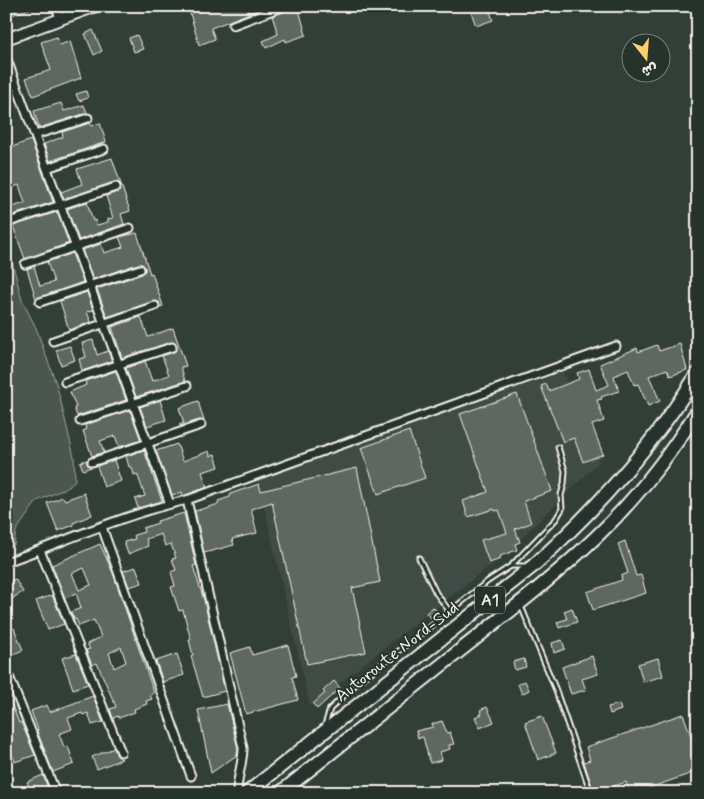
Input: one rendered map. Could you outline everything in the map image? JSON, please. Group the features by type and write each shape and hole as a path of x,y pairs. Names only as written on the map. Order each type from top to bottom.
{"highway":[{"name":"Autoroute Nord-Sud","path":"247,793 533,566 566,537 607,495 638,459 677,407 698,373"},
{"name":"A1","path":"280,793 520,602 596,537 660,465 698,410"}],"main road":[{"path":"6,39 96,6"}],"street":[{"path":"56,6 60,19"},
{"path":"258,6 264,13"},
{"path":"233,25 284,6"},
{"path":"6,57 170,504"},
{"path":"35,135 88,118"},
{"path":"47,168 104,149"},
{"path":"9,222 116,187"},
{"path":"25,264 130,228"},
{"path":"40,302 140,268"},
{"path":"53,341 155,306"},
{"path":"6,562 102,527 187,500 616,346"},
{"path":"65,382 172,347"},
{"path":"80,421 187,386"},
{"path":"92,462 201,425"},
{"path":"187,500 243,748 237,793"},
{"path":"102,527 191,776"},
{"path":"40,550 121,752"},
{"path":"6,669 56,793"}],"lane":[{"path":"322,733 330,709 357,683 450,612 488,580 511,566 556,519 562,509 561,495 565,471 558,447"},
{"path":"419,558 436,593 450,612"},
{"path":"511,566 533,566"},
{"path":"520,602 555,688 591,793"}],"shaded area":[{"path":"6,245 22,300 36,328 57,386 74,457 75,480 69,487 37,501 16,531 14,545 6,549 6,336 11,333 12,328 10,322 6,321"},
{"path":"563,372 599,462 505,554 310,706 258,480"}],"building":[{"path":"6,6 35,6 35,7 6,17"},
{"path":"188,6 268,6 211,28 215,39 199,45"},
{"path":"289,6 298,6 306,35 286,42 285,39 266,48 263,41 278,34 272,16 286,11"},
{"path":"469,6 488,6 493,20 476,26"},
{"path":"93,30 102,51 94,55 85,34"},
{"path":"137,35 143,49 134,52 129,38"},
{"path":"57,37 60,45 70,41 81,78 33,96 26,78 51,70 41,42"},
{"path":"86,91 88,98 79,101 76,94"},
{"path":"61,103 64,111 84,105 87,113 39,128 34,111"},
{"path":"90,123 91,126 100,123 106,142 50,161 44,144 63,137 62,132"},
{"path":"6,132 8,132 12,147 31,140 53,202 7,217 6,209 25,203 19,185 6,190"},
{"path":"112,158 130,211 121,214 124,224 79,240 67,209 87,202 93,221 95,220 97,225 108,222 108,219 113,218 106,196 120,191 121,185 118,182 114,182 64,199 61,192 82,184 77,169"},
{"path":"57,212 69,243 25,259 13,226"},
{"path":"137,233 150,274 152,273 163,306 160,307 159,302 154,301 107,317 97,289 142,274 145,271 145,267 142,264 138,264 93,279 82,250 101,244 104,253 123,247 119,237"},
{"path":"72,253 83,282 36,299 27,269 34,266 40,286 54,282 47,262"},
{"path":"87,292 93,310 87,312 91,322 69,330 60,301"},
{"path":"141,317 148,337 173,328 186,366 181,367 185,381 136,397 126,368 145,361 152,381 169,375 162,356 174,352 177,348 175,343 171,342 122,358 112,327"},
{"path":"93,340 97,355 108,351 112,361 82,371 79,359 86,357 82,343"},
{"path":"680,344 687,370 670,376 667,369 649,376 660,401 648,406 638,384 634,385 628,370 614,376 619,391 597,400 604,421 592,425 603,454 583,462 574,438 563,442 541,386 546,384 549,391 579,379 577,373 589,369 596,390 609,385 600,364 637,348 638,352 657,345 659,351"},
{"path":"70,346 75,360 61,365 56,350"},
{"path":"116,371 126,400 77,416 74,408 76,407 70,392 86,385 85,381"},
{"path":"517,394 552,491 524,501 531,523 515,529 520,542 515,544 517,550 500,556 501,559 489,563 481,540 507,533 499,510 495,511 494,509 468,517 463,501 488,492 460,414"},
{"path":"160,400 166,420 147,426 140,407"},
{"path":"198,401 204,421 199,420 180,426 179,424 184,423 179,408"},
{"path":"130,410 141,440 119,447 115,436 100,441 104,452 92,456 83,431 86,430 85,425"},
{"path":"409,431 425,478 378,494 361,448"},
{"path":"177,444 183,461 209,451 210,456 215,454 219,467 202,472 207,487 183,496 182,492 172,495 156,451"},
{"path":"144,450 162,501 138,508 135,499 145,496 137,474 134,475 132,467 129,467 126,456"},
{"path":"87,460 87,464 91,467 83,470 80,462"},
{"path":"114,460 121,481 104,487 97,466"},
{"path":"357,468 380,582 352,588 366,652 307,664 272,502 251,509 257,533 232,539 234,545 204,553 195,511 219,504 218,501 230,497 230,494 259,484 261,491"},
{"path":"84,493 92,515 58,531 47,503 63,497 65,500"},
{"path":"184,513 196,565 193,566 204,600 225,691 203,697 191,656 193,655 189,640 191,640 183,610 179,611 171,587 175,586 171,572 176,570 172,559 176,558 171,544 165,546 161,534 146,539 148,546 128,554 124,542 135,539 134,535 144,532 143,528 158,523 157,521"},
{"path":"625,541 636,576 641,575 646,593 593,610 587,592 622,580 621,576 628,573 618,544"},
{"path":"100,544 113,573 154,693 150,695 152,699 146,701 147,704 134,709 135,712 119,718 118,716 113,718 110,709 116,707 97,663 92,665 86,650 90,649 87,644 101,637 94,620 79,626 76,619 74,619 71,612 81,608 76,593 65,598 52,565","holes":["84,568 91,585 79,590 72,573","121,647 126,662 114,668 109,653"]},
{"path":"136,567 142,583 129,587 123,571"},
{"path":"15,579 23,592 14,598 6,600 6,589 10,588 7,583"},
{"path":"52,595 64,624 48,630 36,601"},
{"path":"433,607 438,612 431,618 426,613"},
{"path":"572,608 577,622 559,628 557,622 567,619 564,611"},
{"path":"14,628 23,650 6,657 6,632"},
{"path":"562,640 565,649 554,653 552,643"},
{"path":"288,645 296,676 292,677 298,700 246,714 230,653 250,647 252,655"},
{"path":"76,654 88,684 73,689 62,658"},
{"path":"177,654 184,675 163,682 156,661"},
{"path":"592,656 598,674 582,679 586,690 571,694 562,667"},
{"path":"658,658 663,676 643,682 638,664"},
{"path":"524,659 526,667 515,670 513,662"},
{"path":"334,681 340,688 317,709 313,704"},
{"path":"525,681 529,690 522,694 518,684"},
{"path":"6,690 19,723 21,722 35,755 15,762 8,742 6,743"},
{"path":"93,696 103,722 92,725 88,713 68,718 72,729 59,734 64,747 68,746 74,764 53,772 31,711 47,705 50,712"},
{"path":"227,704 238,748 237,755 211,773 198,710"},
{"path":"619,704 621,710 610,714 608,707"},
{"path":"487,707 494,722 480,728 475,717 482,714 480,710"},
{"path":"683,714 698,755 698,771 635,793 630,793 626,782 594,793 584,762 590,760 586,747"},
{"path":"542,716 556,753 538,760 525,722"},
{"path":"442,721 447,733 450,732 454,744 449,745 450,749 440,752 442,760 430,763 423,737 418,738 416,731 433,727 432,724"},
{"path":"114,748 117,756 122,759 97,769 92,757"},
{"path":"7,770 15,793 6,793"},
{"path":"43,775 50,793 32,793 27,782"}]}
